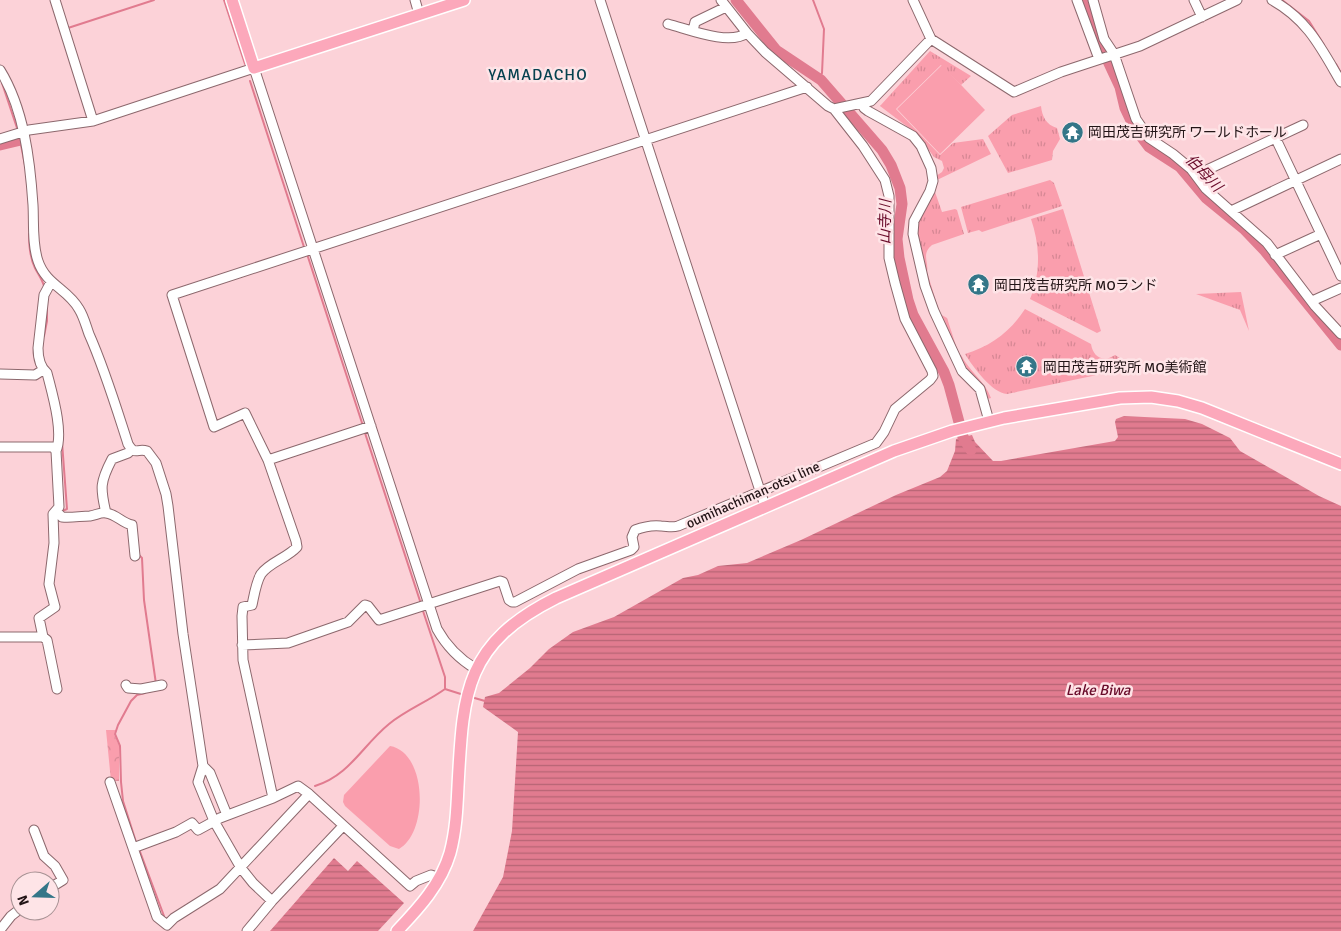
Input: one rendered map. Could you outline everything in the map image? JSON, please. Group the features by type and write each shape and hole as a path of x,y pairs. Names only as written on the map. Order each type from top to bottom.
{"main road":[{"path":"232,0 254,68 464,0"},
{"name":"oumihachiman-otsu line","path":"397,931 424,901 440,878 450,853 455,831 461,730 467,696 476,669 501,634 542,605 894,451 952,431 989,421 1120,398 1164,399 1202,408 1341,464"}],"street":[{"path":"55,0 93,121"},
{"path":"415,0 419,14"},
{"path":"600,0 765,506"},
{"path":"913,0 931,39 1014,92 1061,72 1140,46 1237,0"},
{"path":"1077,0 1099,60"},
{"path":"1093,0 1104,39 1114,54 1136,119 1149,138 1173,154 1196,175 1206,189 1267,243 1312,301 1341,334"},
{"path":"1194,0 1202,16"},
{"path":"1272,0 1283,6 1308,29 1341,82"},
{"path":"242,645 281,644 297,640 348,622 365,606 368,606 379,620 500,581 503,582 509,600 515,602 578,569 631,550 634,547 632,537 635,530 662,526 672,528 876,443 884,432 894,409 933,376 906,319 894,283 889,258 889,196 885,180 863,146 836,109 828,106 765,52 724,4 695,22 693,31"},
{"path":"668,24 722,38 740,38 747,33"},
{"path":"836,109 871,101 931,39"},
{"path":"0,139 24,131 93,121 254,68 307,250 424,607 446,644 464,662 476,669"},
{"path":"0,70 12,96 24,131 32,196 34,246 42,272 79,309 102,363 132,450 134,452 147,452 154,458 166,494 183,634 202,766 198,782 214,821 241,868 253,883 272,901"},
{"path":"273,798 243,660 242,616 243,607 252,605 261,574 273,564 292,553 297,547 268,460 245,413 214,427 172,295 807,87"},
{"path":"862,104 868,111 914,136 931,168 933,181 930,191 914,221 913,234 925,286 934,311 962,371 980,389 989,421"},
{"path":"1196,175 1302,125"},
{"path":"1276,137 1341,276"},
{"path":"1231,211 1341,159"},
{"path":"1275,255 1321,234"},
{"path":"51,282 44,294 38,357 46,374 55,405 59,444 56,451 59,507 53,514 54,543 49,584 57,608 39,618 43,637 47,640 56,689"},
{"path":"1312,301 1341,288"},
{"path":"0,374 35,375 43,370"},
{"path":"268,460 366,428"},
{"path":"0,447 53,447 56,451"},
{"path":"106,512 101,490 106,470 112,460 132,450"},
{"path":"56,512 62,517 67,518 106,512 132,525 135,556"},
{"path":"0,637 43,637"},
{"path":"126,685 128,688 162,685"},
{"path":"202,766 210,773 227,815"},
{"path":"110,782 157,917 170,928 174,918 220,889 309,794"},
{"path":"133,848 176,832 192,823 198,830 227,815 273,798 298,786 410,886 431,874 440,878"},
{"path":"246,931 343,826"},
{"path":"34,830 44,856 58,871"},
{"path":"0,930 10,917"}],"green space":[{"path":"930,51 971,76 961,85 941,65 896,109 940,155 953,143 983,139 991,154 937,180 936,176 944,168 942,161 934,157 917,134 880,106"},
{"path":"942,65 985,110 940,154 897,109"},
{"path":"1041,106 1045,120 1057,128 1060,139 1053,151 1052,160 1008,173 988,136 1012,115"},
{"path":"1050,180 1054,183 1062,206 982,232 979,230 968,233 961,207"},
{"path":"935,192 942,212 957,210 964,234 932,245 929,248 926,255 927,272 940,314 947,318 959,355 961,355 985,386 991,398 987,399 964,369 940,318 931,293 918,240 917,225"},
{"path":"1063,209 1101,331 1097,333 1030,299 1038,269 1038,249 1031,219"},
{"path":"1241,292 1249,331 1240,310 1196,294"},
{"path":"1025,309 1091,344 1092,349 1099,357 1106,358 1115,355 1135,367 1007,394 1001,393 983,378 965,354 983,347 999,337 1013,325"},
{"path":"106,730 116,730 114,734 119,746 119,781 111,781"},
{"path":"390,746 402,751 411,762 417,777 420,793 419,811 415,827 409,840 399,849 390,846 345,806 343,802 344,795"}],"water":[{"name":"Lake Biwa","path":"1124,416 1185,419 1202,424 1230,438 1240,451 1319,496 1341,506 1341,931 473,931 503,877 512,831 518,732 483,707 485,697 499,693 530,668 549,649 573,632 614,617 683,578 698,575 718,566 747,563 940,477 947,471 955,451 956,439 972,435 975,442 993,461 1001,461 1115,441 1118,437 1116,419"},
{"path":"334,858 348,871 357,861 404,903 378,931 270,931"}],"waterway":[{"path":"68,28 154,0"},
{"path":"224,0 245,64"},
{"name":"山寺川","path":"736,0 776,50 821,80 882,150 891,165 900,188 902,204 897,239 908,300 913,315 944,372 963,437 971,450"},
{"path":"813,0 824,29 822,73 819,79"},
{"name":"伯母川","path":"1086,0 1099,42 1120,87 1125,108 1134,127 1149,147 1180,167 1206,198 1244,229 1265,251 1341,345"},
{"path":"1282,0 1309,21 1324,45"},
{"path":"1336,64 1341,73"},
{"path":"250,81 304,247"},
{"path":"2,83 18,131"},
{"path":"19,135 25,165"},
{"path":"0,145 21,140"},
{"path":"29,234 32,260 44,286"},
{"path":"307,254 363,426"},
{"path":"44,336 47,306"},
{"path":"364,430 421,604"},
{"path":"62,442 67,509 62,511"},
{"path":"138,554 142,558 144,600 156,684"},
{"path":"422,608 445,677 445,688"},
{"path":"445,689 464,695"},
{"path":"315,786 338,775 389,724 445,689"},
{"path":"136,842 123,801 120,746 115,734 131,701 137,695 145,693"},
{"path":"471,697 485,701"},
{"path":"139,849 164,916"}],"place":[{"name":"岡田茂吉研究所 ワールドホール","path":"1072,132"},
{"name":"岡田茂吉研究所 MOランド","path":"978,285"},
{"name":"岡田茂吉研究所 MO美術館","path":"1027,367"}],"district":[{"name":"YAMADACHO","path":"538,75"}]}
